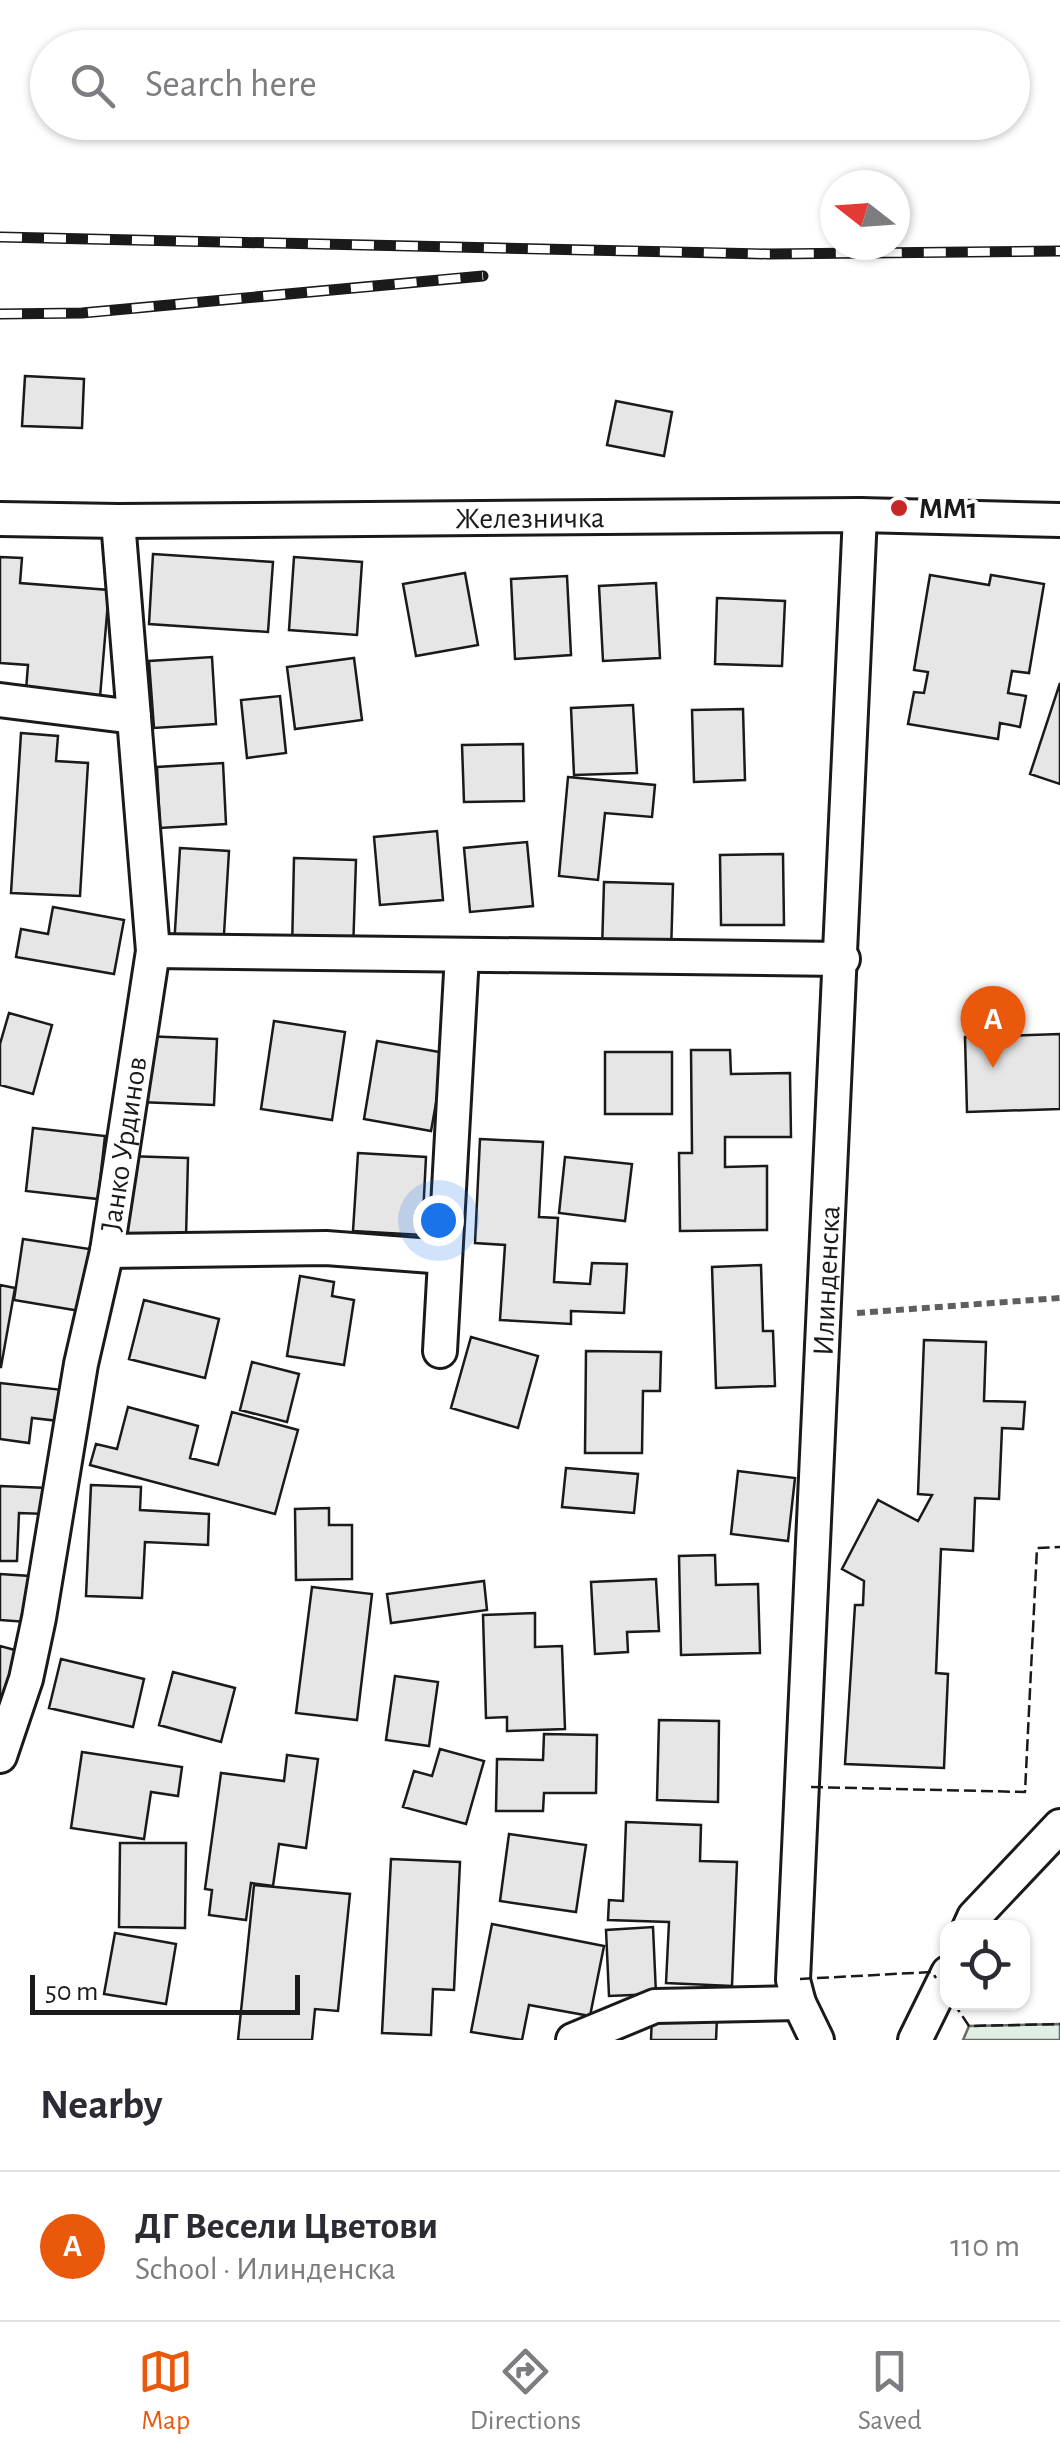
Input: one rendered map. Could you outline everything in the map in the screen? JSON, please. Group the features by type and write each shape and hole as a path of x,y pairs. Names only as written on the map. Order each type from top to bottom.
{"street":[{"name":"Железничка","path":"0,519 860,515 1060,520"},
{"name":"Илинденска","path":"817,2040 793,1980 822,1316 843,959 860,515"},
{"name":"Јанко Урдинов","path":"0,1756 26,1678 39,1618 81,1364 107,1251 153,951 118,521"},
{"path":"0,700 134,717"},
{"path":"153,951 843,959"},
{"path":"440,1351 462,954"},
{"path":"107,1251 326,1248 446,1256"},
{"path":"973,1920 1060,1826"},
{"path":"915,2040 940,1988"},
{"path":"573,2040 655,2006 799,2003"}],"path":[{"path":"822,1316 1060,1298"}],"green space":[{"path":"1060,2024 1060,2040 963,2040 969,2026"}],"building":[{"path":"25,376 84,379 82,428 22,426"},
{"path":"616,401 672,412 664,456 607,445"},
{"path":"153,554 273,562 268,632 149,624"},
{"path":"0,557 22,558 20,583 109,590 99,709 25,703 28,665 0,663"},
{"path":"294,557 362,562 357,635 289,630"},
{"path":"465,573 478,645 416,656 403,584"},
{"path":"930,575 989,585 991,575 1044,584 1029,673 1012,671 1008,693 1026,696 1020,727 1000,723 998,739 908,724 914,692 924,693 928,672 914,670"},
{"path":"567,576 571,655 515,659 511,579"},
{"path":"656,583 660,658 603,661 599,586"},
{"path":"717,598 785,601 782,666 715,664"},
{"path":"212,657 216,724 154,728 149,661"},
{"path":"354,658 362,720 295,729 287,667"},
{"path":"1060,683 1060,784 1030,774"},
{"path":"280,696 286,753 247,758 241,700"},
{"path":"633,705 637,773 574,775 571,708"},
{"path":"743,709 745,780 694,782 692,710"},
{"path":"21,733 58,736 56,761 88,763 80,896 11,893"},
{"path":"523,744 524,801 464,802 462,745"},
{"path":"223,763 226,824 160,828 157,767"},
{"path":"568,777 655,785 652,817 605,813 598,880 559,876"},
{"path":"437,831 443,900 380,905 374,837"},
{"path":"527,842 533,906 470,912 464,848"},
{"path":"180,848 229,851 223,951 174,947"},
{"path":"783,854 784,925 721,925 720,855"},
{"path":"294,858 356,860 353,952 292,951"},
{"path":"604,882 673,884 671,953 602,950"},
{"path":"53,907 124,920 114,974 16,957 21,929 48,934"},
{"path":"9,1013 52,1025 33,1094 0,1085 0,1044"},
{"path":"274,1021 345,1032 332,1120 261,1109"},
{"path":"1060,1034 1060,1109 967,1112 965,1037"},
{"path":"142,1036 217,1039 214,1105 139,1102"},
{"path":"377,1041 445,1053 431,1131 364,1119"},
{"path":"691,1050 730,1050 731,1074 790,1073 791,1137 725,1137 725,1167 767,1166 767,1230 680,1231 679,1153 692,1153"},
{"path":"605,1052 672,1052 672,1114 605,1114"},
{"path":"33,1128 105,1136 98,1199 26,1191"},
{"path":"480,1139 543,1142 539,1217 558,1218 554,1282 590,1284 592,1263 627,1264 624,1313 571,1311 571,1324 500,1320 505,1245 475,1243"},
{"path":"358,1153 426,1157 422,1235 353,1231"},
{"path":"126,1156 188,1158 186,1238 124,1237"},
{"path":"565,1157 632,1164 625,1221 559,1213"},
{"path":"23,1239 96,1250 86,1312 14,1300"},
{"path":"761,1265 763,1331 773,1331 775,1386 716,1388 712,1267"},
{"path":"300,1276 334,1282 332,1296 354,1300 344,1365 287,1356"},
{"path":"0,1285 15,1288 1,1367 0,1367"},
{"path":"144,1300 219,1319 205,1378 129,1359"},
{"path":"471,1337 538,1356 518,1428 451,1408"},
{"path":"924,1340 986,1342 984,1401 1025,1402 1023,1429 1002,1428 999,1499 975,1498 973,1551 941,1549 936,1673 948,1674 944,1768 845,1764 855,1605 863,1605 864,1581 842,1569 878,1500 918,1521 932,1495 918,1494"},
{"path":"586,1351 661,1352 660,1391 643,1391 642,1453 585,1453"},
{"path":"252,1362 299,1374 287,1422 240,1410"},
{"path":"0,1383 63,1390 59,1421 32,1418 29,1443 0,1439"},
{"path":"128,1407 198,1426 190,1458 218,1465 232,1412 298,1430 275,1514 90,1465 96,1444 117,1449"},
{"path":"566,1468 638,1474 634,1513 562,1507"},
{"path":"738,1471 795,1478 788,1541 731,1534"},
{"path":"91,1485 141,1487 140,1510 209,1514 208,1545 145,1542 142,1598 86,1596"},
{"path":"0,1486 48,1488 47,1514 19,1513 17,1561 0,1561"},
{"path":"329,1508 329,1525 352,1525 352,1579 296,1580 295,1509"},
{"path":"715,1555 716,1585 758,1584 760,1653 681,1655 679,1556"},
{"path":"0,1574 30,1576 27,1622 0,1620"},
{"path":"656,1579 659,1631 627,1632 628,1652 595,1654 591,1582"},
{"path":"484,1581 487,1610 391,1623 387,1594"},
{"path":"312,1587 372,1594 357,1720 296,1713"},
{"path":"535,1613 535,1647 562,1646 565,1729 507,1731 507,1717 486,1718 483,1615"},
{"path":"0,1646 22,1652 8,1703 0,1701"},
{"path":"61,1659 144,1679 133,1727 49,1708"},
{"path":"173,1672 235,1688 221,1742 159,1725"},
{"path":"395,1676 438,1682 429,1746 386,1740"},
{"path":"659,1720 719,1721 718,1802 657,1800"},
{"path":"544,1734 597,1735 596,1793 544,1793 543,1811 496,1811 497,1759 543,1760"},
{"path":"440,1749 484,1761 466,1824 403,1807 414,1771 432,1776"},
{"path":"82,1752 182,1767 178,1796 151,1792 144,1839 71,1828"},
{"path":"287,1755 318,1759 306,1848 279,1844 273,1886 251,1883 246,1920 209,1915 212,1890 205,1889 221,1773 284,1781"},
{"path":"626,1822 701,1825 700,1861 737,1862 732,1986 666,1983 669,1922 608,1920 609,1900 623,1901"},
{"path":"509,1834 586,1845 576,1912 500,1901"},
{"path":"120,1843 186,1843 185,1928 119,1927"},
{"path":"391,1859 460,1862 454,1990 433,1989 431,2035 382,2033"},
{"path":"254,1885 350,1894 338,2011 315,2009 312,2040 238,2040"},
{"path":"492,1924 604,1946 590,2016 529,2005 522,2040 471,2032"},
{"path":"653,1927 656,1994 609,1996 606,1930"},
{"path":"115,1933 176,1944 166,2004 104,1994"},
{"path":"652,2015 717,2018 716,2040 651,2040"}],"railway":[{"path":"0,237 768,254 1060,251"},
{"path":"0,314 82,313 483,276"}],"fence":[{"path":"811,1787 1025,1792 1037,1548 1060,1547"},
{"path":"800,1979 932,1972 936,1978"},
{"path":"958,2010 969,2026 1060,2024"}],"place":[{"name":"MM1","path":"899,508"},
{"name":"ДГ Весели Цветови","path":"993,1068"}]}
